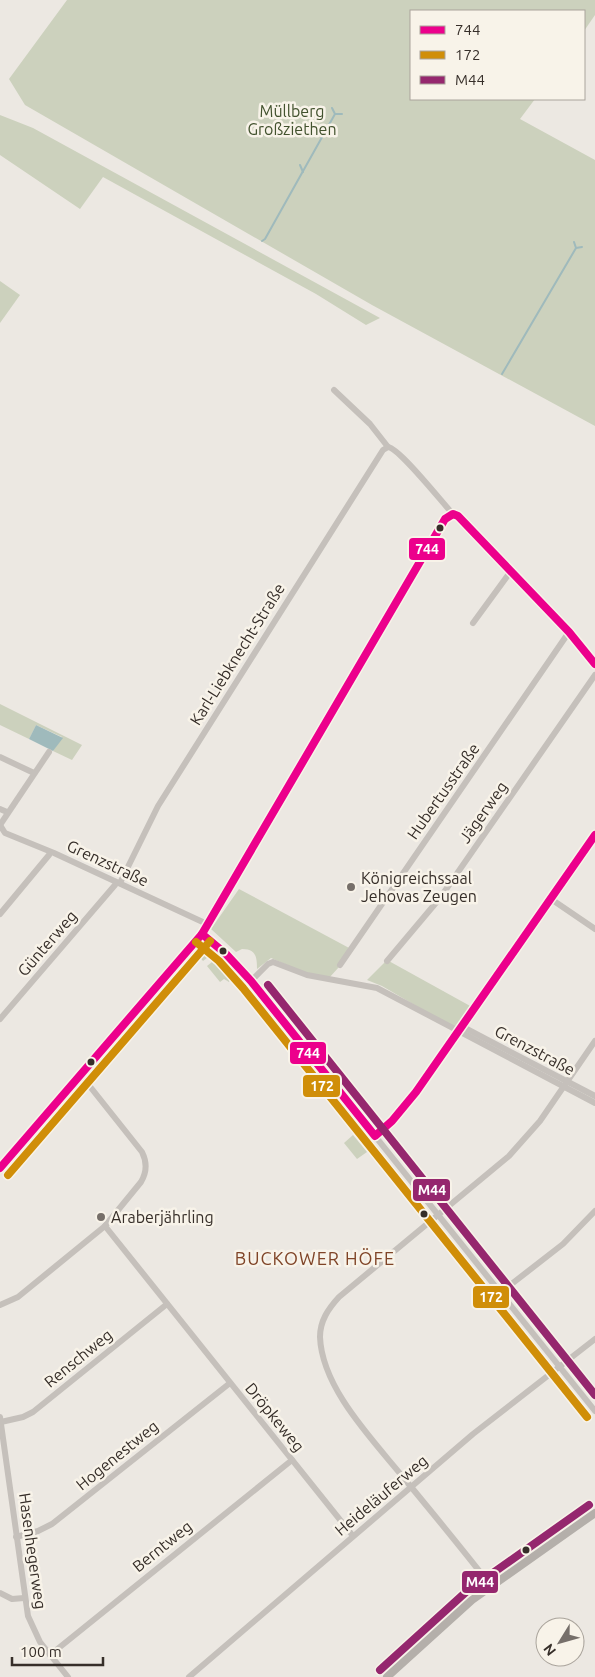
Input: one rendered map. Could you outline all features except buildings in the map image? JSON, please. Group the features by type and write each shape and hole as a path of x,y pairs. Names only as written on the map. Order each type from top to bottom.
{"main road":[{"path":"387,1677 445,1623 491,1586 595,1513"}],"street":[{"path":"334,390 370,424 388,447 393,448 407,461 454,514 463,520 569,632 595,664"},
{"name":"Karl-Liebknecht-Straße","path":"117,884 162,799 377,458 388,447"},
{"path":"0,1168 202,934 271,820 445,519 454,514"},
{"path":"473,623 511,571"},
{"name":"Hubertusstraße","path":"340,966 569,632"},
{"name":"Jägerweg","path":"387,961 440,898 595,674"},
{"path":"0,824 49,752"},
{"path":"0,757 34,774"},
{"path":"0,809 7,812"},
{"name":"Grenzstraße","path":"0,824 5,833 206,926"},
{"path":"375,1136 404,1107 461,1029 595,835"},
{"path":"0,914 49,855"},
{"name":"Günterweg","path":"0,1019 117,884"},
{"path":"551,899 595,929"},
{"path":"202,934 226,954 251,981 595,1411"},
{"path":"251,981 268,964 273,962 281,963 306,975 377,988 461,1029 595,1103"},
{"path":"491,1586 354,1416 342,1398 325,1361 320,1330 326,1314 339,1297 509,1156 540,1121 595,1042"},
{"path":"0,1305 18,1297 105,1226 141,1182 145,1173 145,1160 142,1152 80,1074"},
{"name":"Grenzstraße","path":"565,1085 595,1096"},
{"path":"500,1293 563,1244 595,1211"},
{"name":"Dröpkeweg","path":"105,1226 353,1536"},
{"name":"Renschweg","path":"1,1422 23,1417 33,1412 167,1304"},
{"name":"Heideläuferweg","path":"189,1677 411,1487 559,1366 595,1339"},
{"name":"Hogenestweg","path":"16,1536 38,1531 52,1524 230,1383"},
{"name":"Hasenhegerweg","path":"0,1417 24,1598 33,1629 50,1655 68,1677"},
{"name":"Berntweg","path":"50,1655 292,1460"},
{"path":"0,1594 12,1599 24,1598"}],"green space":[{"name":"Müllberg Großziethen","path":"67,0 595,0 595,15 585,30 585,10 410,10 410,100 534,100 520,119 595,160 595,426 372,305 25,105 9,79"},
{"path":"0,115 33,128 380,318 366,325 316,294 103,177 80,209 0,155"},
{"path":"0,281 20,295 0,323"},
{"path":"0,704 82,745 72,760 53,751 62,737 36,725 29,739 0,725"},
{"path":"239,889 351,949 329,978 310,975 271,958 257,969 256,957 253,952 242,949 236,952 211,929"},
{"path":"205,948 233,975 229,982 224,979 220,982 207,966 212,962 208,957 203,961 198,955 198,949"},
{"path":"387,960 472,1007 459,1027 456,1029 382,986 367,980"},
{"path":"353,1135 367,1152 357,1159 344,1143"}],"water":[{"path":"36,725 63,738 53,751 29,739"}],"waterway":[{"path":"262,241 265,239 335,114 332,108"},
{"path":"335,114 342,114"},
{"path":"300,165 303,172"},
{"path":"574,242 576,248"},
{"path":"502,374 576,248 582,247"}],"transit line":[{"name":"744","path":"0,1168 202,934 445,519 453,514 458,516 569,632 595,664"},
{"name":"744","path":"202,934 226,954 251,981 375,1136 392,1121 416,1092 595,835"},
{"name":"172","path":"8,1175 210,941"},
{"name":"172","path":"196,942 219,961 243,988 587,1417"},
{"name":"M44","path":"268,985 595,1395"},
{"name":"M44","path":"380,1670 466,1592 589,1505"}],"place":[{"name":"Königreichssaal Jehovas Zeugen","path":"351,887"},
{"name":"Araberjährling","path":"101,1217"}],"district":[{"name":"BUCKOWER HÖFE","path":"315,1259"}]}
